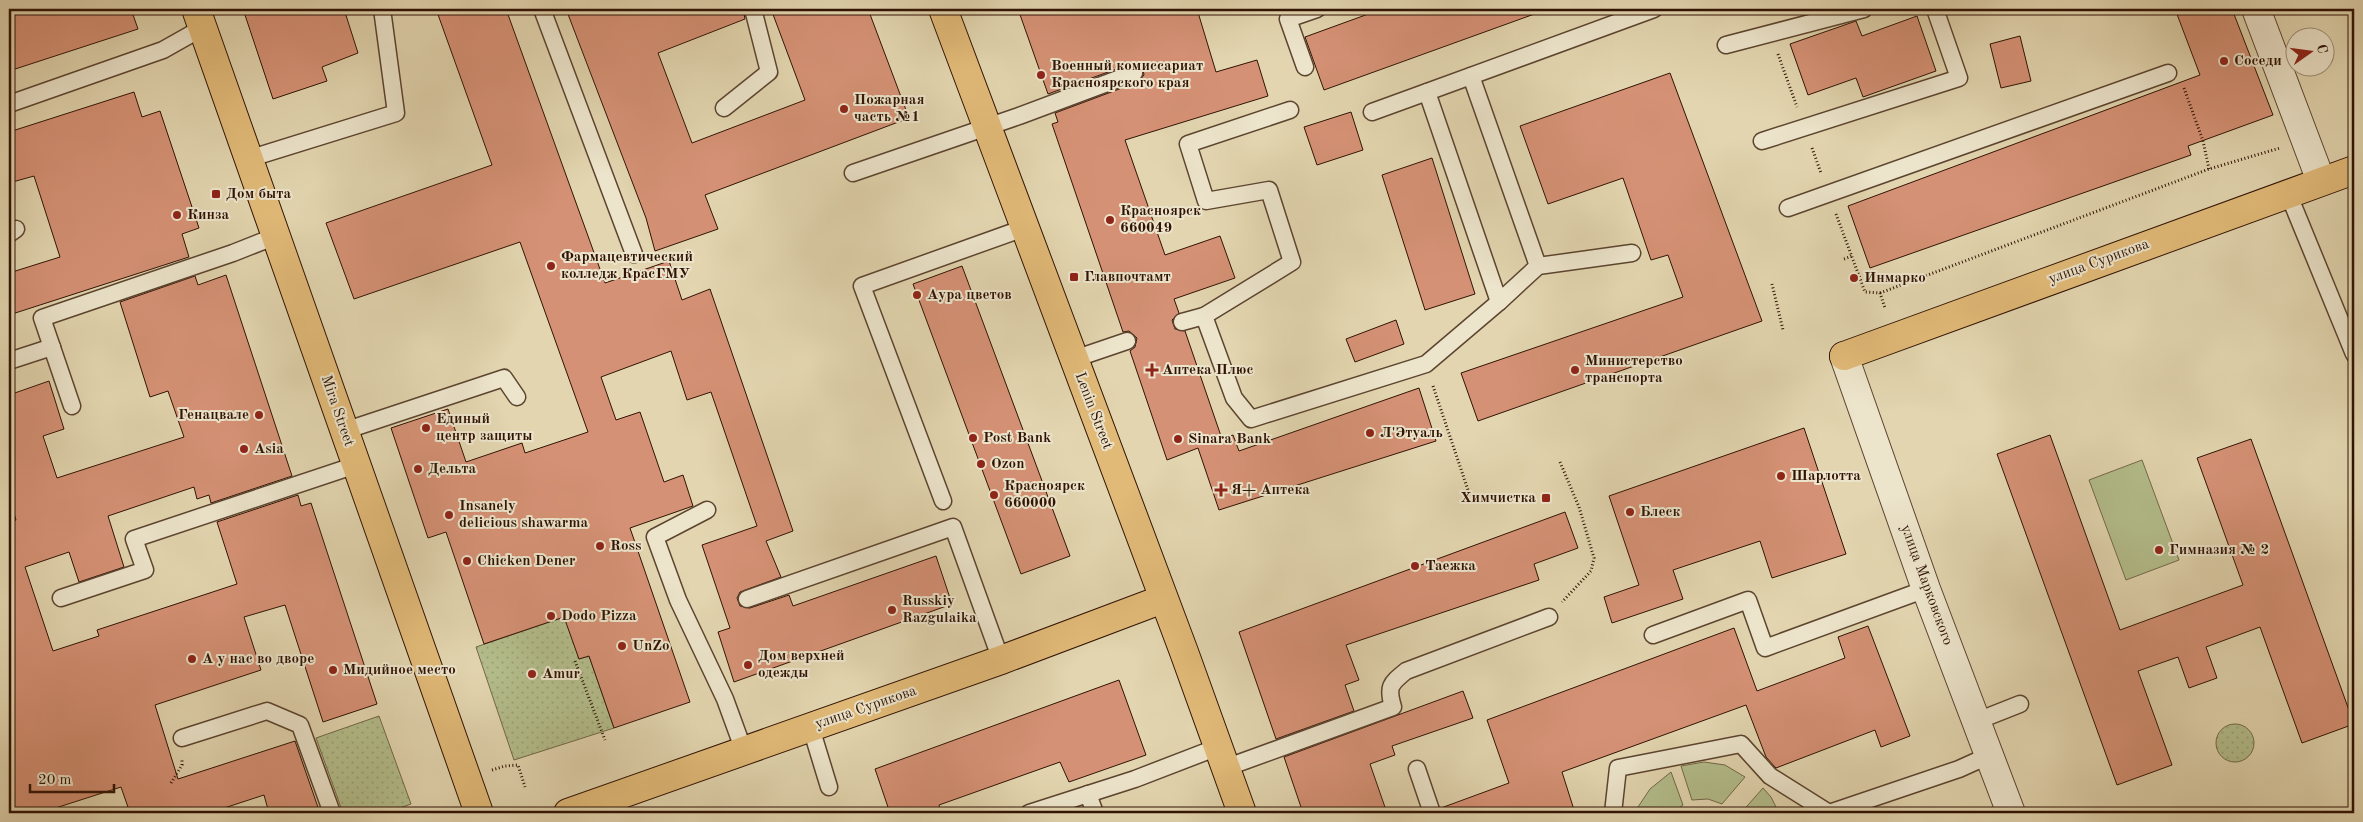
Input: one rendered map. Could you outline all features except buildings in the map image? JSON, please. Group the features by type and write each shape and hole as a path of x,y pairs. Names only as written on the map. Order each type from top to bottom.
{"main road":[{"name":"Lenin Street","path":"943,9 1242,813"},
{"name":"Mira Street","path":"199,18 478,813"},
{"name":"улица Сурикова","path":"1844,356 2354,170"},
{"name":"улица Сурикова","path":"568,813 1001,660 1163,599"}],"street":[{"path":"2256,9 2321,181"},
{"name":"улица Марковского","path":"1844,356 1926,589 2011,813"}],"lane":[{"path":"248,159 396,113 382,9"},
{"path":"542,9 634,254"},
{"path":"724,108 769,72 753,9"},
{"path":"1305,67 1288,20 1317,9"},
{"path":"1372,112 1654,9"},
{"path":"1726,45 1864,9"},
{"path":"1762,141 1959,78 1935,9"},
{"path":"9,104 163,50 199,18"},
{"path":"853,173 987,127 1134,73"},
{"path":"1471,76 1538,266"},
{"path":"1788,208 2175,78"},
{"path":"1427,92 1499,302"},
{"path":"1182,322 1204,316 1292,262 1269,190 1206,201 1188,144 1290,110"},
{"path":"2288,194 2354,354"},
{"path":"943,501 862,286 1024,228"},
{"path":"72,406 42,318 233,253 276,236"},
{"path":"1204,316 1234,398 1251,419 1426,364 1538,266 1632,253"},
{"path":"1074,359 1126,341"},
{"path":"9,361 52,347"},
{"path":"344,431 504,378 517,397"},
{"path":"60,598 145,570 134,539 356,465"},
{"path":"707,510 655,537 678,600 725,699 744,751"},
{"path":"747,599 953,527 1001,660"},
{"path":"1653,635 1748,600 1765,648 1926,589"},
{"path":"1029,813 1135,779 1222,758 1393,706 1389,692 1393,681 1406,671 1549,617"},
{"path":"1977,721 2020,704"},
{"path":"182,738 267,710 300,725 332,813"},
{"path":"810,728 829,787"},
{"path":"1613,813 1618,768 1741,744 1770,776 1828,813 1959,769 1990,755"},
{"path":"1417,769 1432,813"},
{"path":"1088,794 1095,813"}],"path":[{"path":"2175,78 2203,141 2209,169"},
{"path":"1865,292 1880,293 2209,169 2307,140"},
{"path":"1844,259 1852,256"},
{"path":"1772,284 1783,330"},
{"path":"1880,293 1885,308"},
{"path":"1426,364 1470,496"},
{"path":"1549,617 1590,571 1594,558 1579,507 1560,462"},
{"path":"575,661 605,740"},
{"path":"491,770 518,765 525,787"}],"green space":[{"path":"2142,460 2179,560 2126,580 2089,480"},
{"path":"576,613 571,635 579,659 589,656 614,728 514,760 476,647"},
{"path":"379,716 411,804 385,813 343,813 316,738"},
{"path":"2235,724 2248,730 2254,743 2248,756 2235,762 2222,756 2216,743 2222,730"},
{"path":"1704,762 1725,765 1745,777 1722,804 1708,799 1692,800 1681,766"},
{"path":"1671,772 1683,805 1672,813 1634,813 1650,789"},
{"path":"1763,788 1771,797 1779,813 1741,813"}],"place":[{"name":"Соседи","path":"2224,61"},
{"name":"Военный комиссариат Красноярского края","path":"1041,75"},
{"name":"Пожарная часть №1","path":"844,109"},
{"name":"Дом быта","path":"216,194"},
{"name":"Кинза","path":"177,215"},
{"name":"Красноярск 660049","path":"1110,220"},
{"name":"Фармацевтический колледж КрасГМУ","path":"551,266"},
{"name":"Главпочтамт","path":"1074,277"},
{"name":"Инмарко","path":"1854,278"},
{"name":"Аура цветов","path":"917,295"},
{"name":"Аптека Плюс","path":"1152,370"},
{"name":"Министерство транспорта","path":"1575,370"},
{"name":"Генацвале","path":"259,415"},
{"name":"Единый центр защиты","path":"426,428"},
{"name":"Л'Этуаль","path":"1370,433"},
{"name":"Post Bank","path":"973,438"},
{"name":"Sinara Bank","path":"1178,439"},
{"name":"Asia","path":"244,449"},
{"name":"Ozon","path":"981,464"},
{"name":"Дельта","path":"418,469"},
{"name":"Шарлотта","path":"1781,476"},
{"name":"Я+ Аптека","path":"1221,490"},
{"name":"Красноярск 660000","path":"994,495"},
{"name":"Химчистка","path":"1546,498"},
{"name":"Блеск","path":"1630,512"},
{"name":"Insanely delicious shawarma","path":"449,515"},
{"name":"Ross","path":"600,546"},
{"name":"Гимназия № 2","path":"2159,550"},
{"name":"Chicken Dener","path":"467,561"},
{"name":"Таежка","path":"1415,566"},
{"name":"Russkiy Razgulaika","path":"892,610"},
{"name":"Dodo Pizza","path":"551,616"},
{"name":"UnZo","path":"622,646"},
{"name":"А у нас во дворе","path":"192,659"},
{"name":"Дом верхней одежды","path":"748,665"},
{"name":"Мидийное место","path":"333,670"},
{"name":"Amur","path":"532,674"}]}
